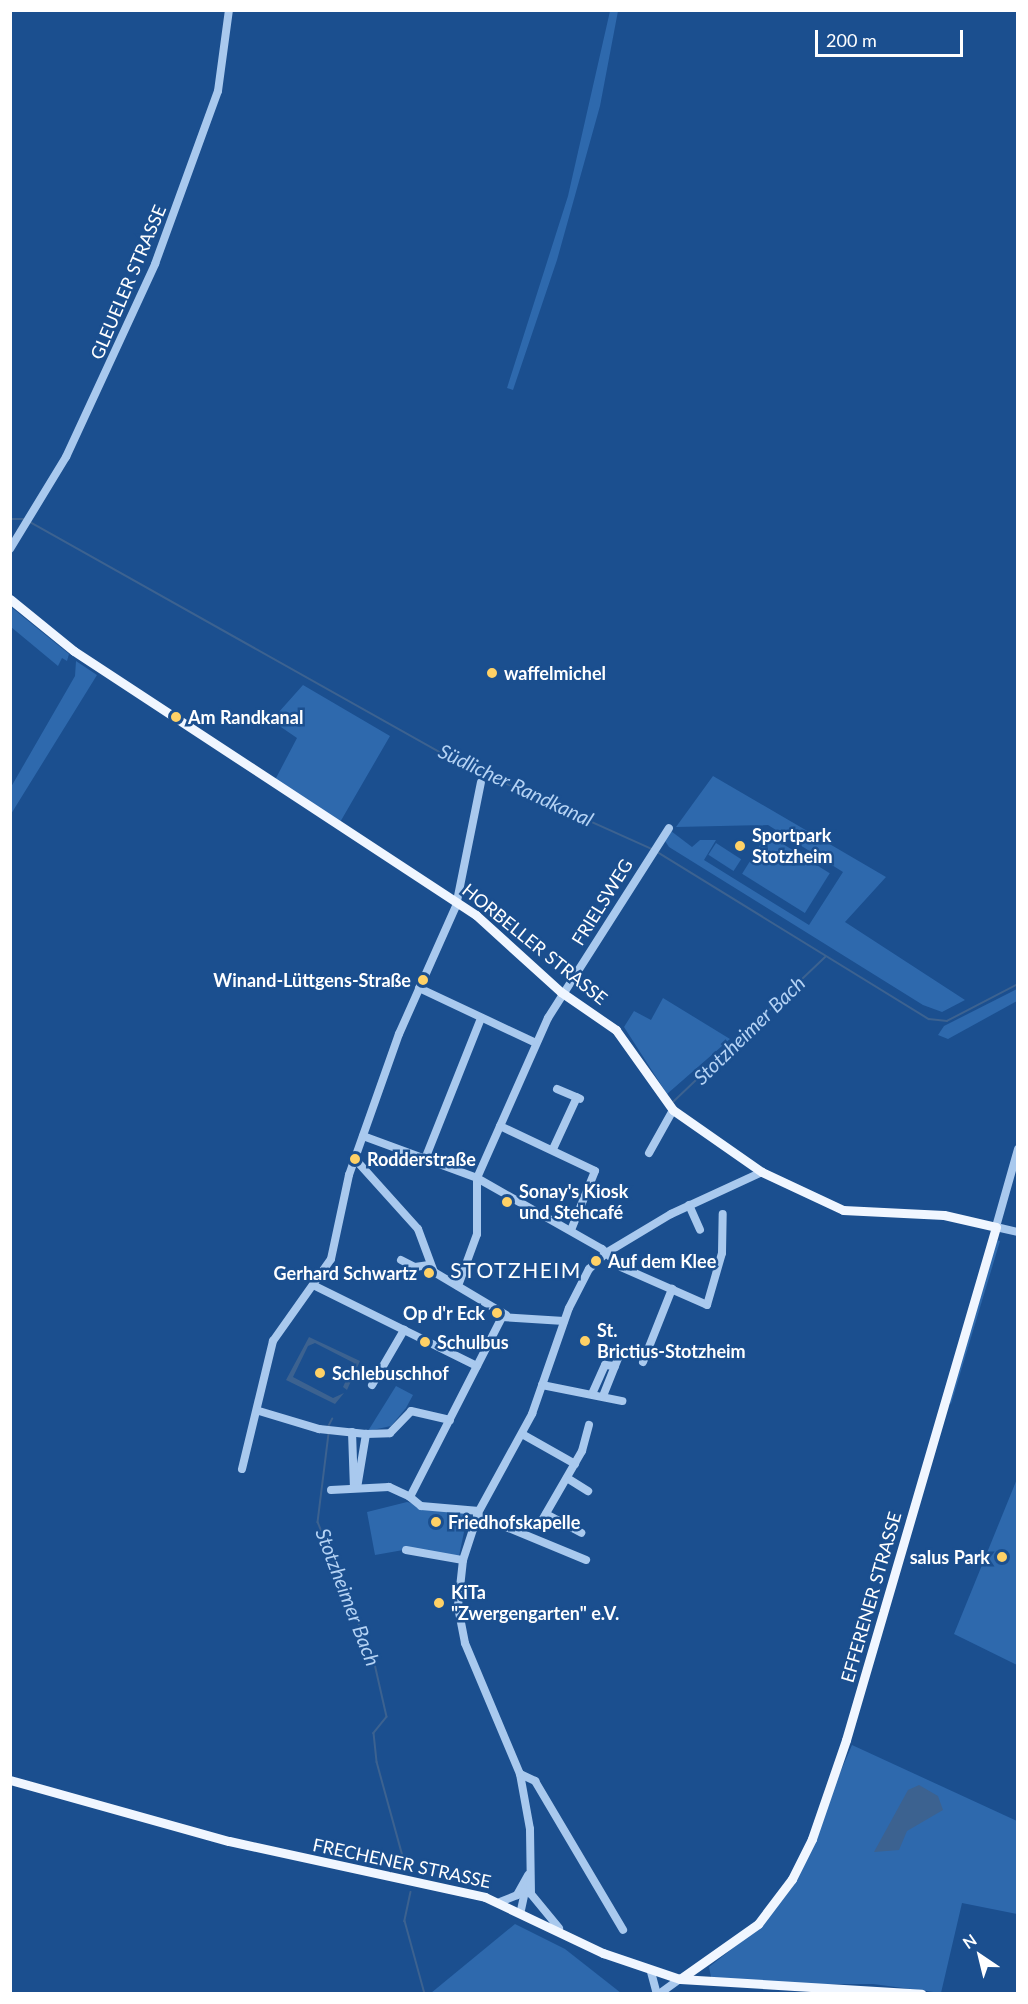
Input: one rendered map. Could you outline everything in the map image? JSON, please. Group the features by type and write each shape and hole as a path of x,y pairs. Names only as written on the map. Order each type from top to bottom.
{"main road":[{"name":"HORBELLER STRASSE","path":"10,599 74,651 322,818 458,901 561,992 623,1038 673,1110 762,1172 843,1210 944,1215 996,1227"},
{"name":"EFFERENER STRASSE","path":"680,1980 709,1961 770,1910 812,1839 996,1227"},
{"name":"FRECHENER STRASSE","path":"10,1780 229,1841 500,1902 651,1972 680,1980 716,1984 922,1994"},
{"path":"709,1961 706,1974 716,1984"}],"street":[{"name":"GLEUELER STRASSE","path":"10,549 32,516 155,264 218,91 229,10"},
{"path":"242,1469 259,1411 273,1341 313,1286 333,1253 349,1175 419,988 458,901 481,782"},
{"name":"FRIELSWEG","path":"477,1178 561,992 648,856 669,828"},
{"path":"419,988 536,1043"},
{"path":"425,1159 481,1017"},
{"path":"553,1149 580,1098 557,1089"},
{"path":"649,1153 673,1110"},
{"path":"500,1126 553,1149 596,1175 571,1230"},
{"path":"363,1136 477,1178 571,1230 606,1253 621,1267 707,1305 722,1253 723,1214"},
{"name":"EFFERENER STRASSE","path":"996,1227 1017,1149"},
{"path":"355,1159 364,1175 418,1229 429,1265 458,1286 506,1315 564,1321"},
{"path":"559,1928 533,1899 529,1873 530,1829 520,1774 465,1643 458,1600 463,1560 478,1513 522,1434 581,1282 606,1253 689,1206 762,1172"},
{"path":"349,1175 364,1175"},
{"path":"458,1286 477,1234 477,1178"},
{"path":"689,1206 700,1230"},
{"name":"HORBELLER STRASSE","path":"996,1227 1017,1232"},
{"path":"401,1260 415,1267 429,1265"},
{"path":"313,1286 477,1366"},
{"path":"644,1362 672,1289"},
{"path":"410,1497 477,1366 506,1315"},
{"path":"372,1385 404,1330"},
{"path":"603,1396 619,1356"},
{"path":"592,1394 605,1365 615,1366"},
{"path":"542,1385 622,1401"},
{"path":"259,1411 366,1434 390,1433 411,1411 450,1420"},
{"path":"541,1522 575,1464 590,1425"},
{"path":"352,1432 356,1488"},
{"path":"356,1488 366,1434"},
{"path":"522,1434 575,1464"},
{"path":"567,1478 588,1491"},
{"path":"331,1490 389,1487 410,1497 421,1506 478,1513 586,1560"},
{"path":"546,1514 581,1533"},
{"path":"406,1550 463,1560"},
{"path":"520,1774 535,1781 623,1930"},
{"path":"500,1902 517,1895 529,1873"},
{"path":"521,1910 529,1873"},
{"path":"651,1972 658,1994"},
{"name":"EFFERENER STRASSE","path":"658,1994 680,1980"}],"shaded area":[{"path":"610,11 618,11 600,106 557,260 513,390 507,388 568,196"},
{"path":"11,607 69,654 67,661 62,658 58,666 11,627"},
{"path":"76,661 97,675 11,814 11,787 75,676"},
{"path":"303,685 390,736 339,824 275,780 297,738 278,725 278,713"},
{"path":"713,776 886,877 845,922 965,1000 942,1012 923,1005 669,847 665,841 671,831 692,847 700,840 716,840 704,860 809,925 843,872 768,825 676,827"},
{"path":"767,834 830,873 805,913 742,874"},
{"path":"716,843 741,859 734,871 708,855"},
{"path":"1017,989 1017,1001 948,1039 938,1035 944,1026"},
{"path":"663,998 730,1039 667,1094 624,1027 634,1011 651,1020"},
{"path":"996,1240 1000,1241 951,1404 949,1402"},
{"path":"309,1337 360,1361 347,1390 343,1387 354,1363 315,1343 308,1346 293,1377 333,1398 344,1393 335,1404 286,1380"},
{"path":"396,1386 413,1395 406,1408 391,1426 368,1431"},
{"name":"salus Park","path":"1017,1479 1017,1665 954,1634"},
{"path":"407,1502 468,1513 459,1556 409,1549 375,1555 367,1512"},
{"path":"852,1745 1017,1821 1017,1914 962,1903 941,1993 873,1984 753,1984 711,1977 709,1967 761,1926 791,1887"},
{"path":"919,1785 938,1796 943,1810 907,1831 899,1850 874,1852 908,1790"},
{"path":"515,1924 565,1949 621,1993 431,1993"}],"waterway":[{"name":"Südlicher Randkanal","path":"10,519 26,519"},
{"name":"Südlicher Randkanal","path":"30,522 454,760 652,849"},
{"name":"Südlicher Randkanal","path":"659,853 929,1019 947,1021 1018,984"},
{"name":"Stotzheimer Bach","path":"673,1102 825,957"},
{"name":"Stotzheimer Bach","path":"328,1427 332,1419"},
{"name":"Stotzheimer Bach","path":"329,1434 318,1522 375,1664 387,1717 374,1733 377,1762 404,1860"},
{"name":"Stotzheimer Bach","path":"411,1892 405,1921 425,1994"}],"place":[{"name":"waffelmichel","path":"492,673"},
{"name":"Am Randkanal","path":"176,717"},
{"name":"Sportpark Stotzheim","path":"740,846"},
{"name":"Winand-Lüttgens-Straße","path":"423,980"},
{"name":"Rodderstraße","path":"355,1159"},
{"name":"Sonay's Kiosk und Stehcafé","path":"507,1202"},
{"name":"Auf dem Klee","path":"596,1261"},
{"name":"Gerhard Schwartz","path":"429,1273"},
{"name":"Op d'r Eck","path":"497,1313"},
{"name":"St. Brictius-Stotzheim","path":"585,1341"},
{"name":"Schulbus","path":"425,1342"},
{"name":"Schlebuschhof","path":"320,1373"},
{"name":"Friedhofskapelle","path":"436,1522"},
{"name":"salus Park","path":"1002,1557"},
{"name":"KiTa \"Zwergengarten\" e.V.","path":"439,1603"}],"district":[{"name":"STOTZHEIM","path":"516,1270"}]}
